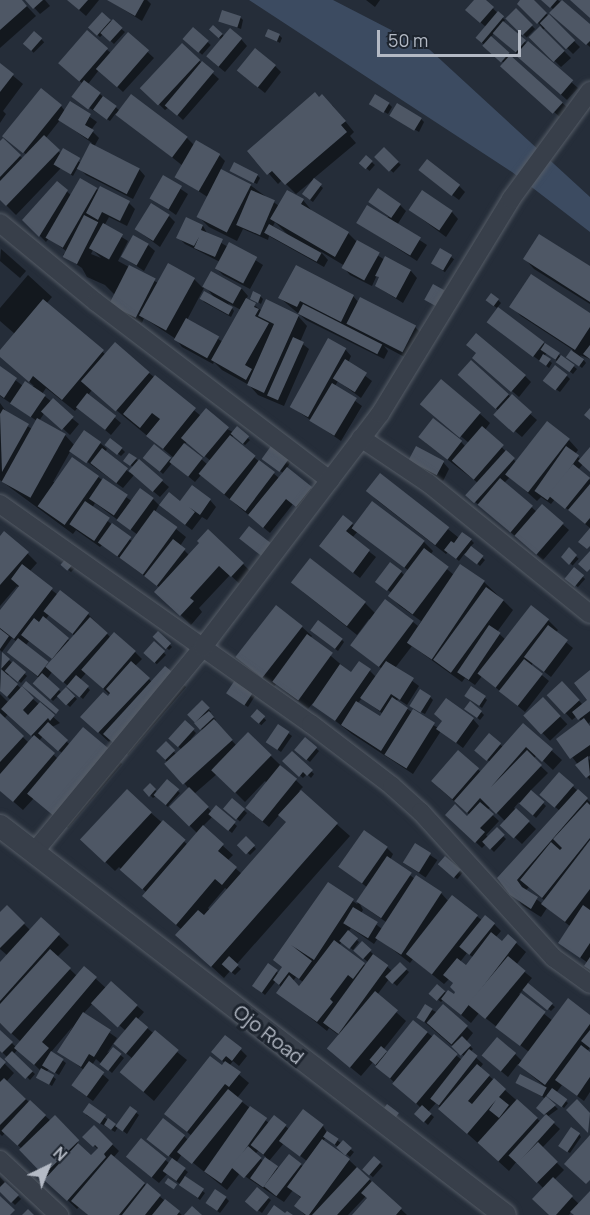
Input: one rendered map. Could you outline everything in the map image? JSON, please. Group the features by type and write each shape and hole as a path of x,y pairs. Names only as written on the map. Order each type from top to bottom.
{"street":[{"path":"35,851 203,647 380,414 511,199 590,91"},
{"path":"0,223 96,302 330,480"},
{"path":"362,438 428,483 590,614"},
{"path":"0,504 173,629 203,647 392,786 421,812 554,958 590,984"},
{"name":"Ojo Road","path":"0,826 505,1215"},
{"path":"0,1160 59,1215"}],"water":[{"path":"249,0 333,0 430,50 590,197 590,232 512,172"}],"building":[{"path":"0,0 22,0 27,6 0,30"},
{"path":"25,0 43,0 33,9"},
{"path":"67,0 88,0 79,10"},
{"path":"107,0 144,0 135,16"},
{"path":"474,0 486,0 494,7 480,23 465,10"},
{"path":"520,0 534,0 547,13 537,24 517,4"},
{"path":"541,0 557,0 550,8"},
{"path":"562,0 590,24 590,41 586,45 549,13"},
{"path":"570,0 590,0 590,18"},
{"path":"516,8 533,25 522,36 505,19"},
{"path":"222,10 241,16 237,28 218,21"},
{"path":"498,11 504,16 482,43 476,38"},
{"path":"102,12 111,20 97,36 88,28"},
{"path":"549,14 575,40 566,49 540,23"},
{"path":"113,19 123,28 110,42 100,33"},
{"path":"503,21 526,40 516,53 493,33"},
{"path":"213,25 223,34 219,38 209,29"},
{"path":"540,26 565,51 553,62 529,37"},
{"path":"193,27 209,41 198,53 183,39"},
{"path":"230,28 242,38 218,67 206,56"},
{"path":"268,29 280,34 277,41 265,36"},
{"path":"87,30 108,48 79,82 58,63"},
{"path":"34,31 42,38 31,51 23,44"},
{"path":"128,32 149,50 117,87 96,69"},
{"path":"491,36 510,53 501,62 482,46"},
{"path":"528,41 573,80 561,95 516,55"},
{"path":"182,43 200,60 158,105 140,88"},
{"path":"255,48 276,65 258,88 237,71"},
{"path":"510,55 563,103 553,114 500,66"},
{"path":"202,61 214,71 177,116 165,105"},
{"path":"0,63 14,74 0,92"},
{"path":"84,80 101,93 88,109 71,97"},
{"path":"41,88 62,105 23,153 2,136"},
{"path":"315,92 319,97 322,94 346,121 341,125 347,132 285,185 272,171 267,175 247,151"},
{"path":"131,94 188,137 172,157 115,115"},
{"path":"375,94 390,103 383,113 369,104"},
{"path":"103,96 117,106 107,120 93,110"},
{"path":"70,101 91,114 85,125 94,130 88,139 58,120"},
{"path":"397,103 422,118 414,131 389,116"},
{"path":"44,135 60,150 6,206 0,200 0,181"},
{"path":"3,138 21,155 0,177 0,141"},
{"path":"196,140 220,154 199,191 174,177"},
{"path":"90,143 140,168 127,194 77,169"},
{"path":"384,147 399,162 389,172 374,157"},
{"path":"63,148 80,158 71,174 54,164"},
{"path":"366,155 373,161 366,169 359,163"},
{"path":"427,159 460,185 451,196 418,170"},
{"path":"234,162 258,174 254,183 229,171"},
{"path":"221,169 251,184 227,233 196,217"},
{"path":"163,175 182,186 169,209 150,198"},
{"path":"80,178 97,188 63,248 46,238"},
{"path":"314,178 322,184 310,200 302,194"},
{"path":"57,181 68,190 39,237 22,220"},
{"path":"100,186 130,201 120,221 102,212 98,220 86,213"},
{"path":"378,188 401,204 391,218 368,202"},
{"path":"251,190 275,200 260,235 236,225"},
{"path":"287,190 304,199 301,204 349,232 335,257 270,219"},
{"path":"422,190 453,211 439,231 409,210"},
{"path":"151,203 170,215 153,241 135,229"},
{"path":"367,205 421,237 410,255 356,223"},
{"path":"84,215 98,222 77,264 63,257"},
{"path":"186,217 203,225 201,230 223,239 215,257 194,248 199,237 194,246 176,238"},
{"path":"103,223 123,234 109,260 89,248"},
{"path":"269,224 321,253 317,262 264,233"},
{"path":"539,234 590,266 590,302 523,259"},
{"path":"133,235 149,244 137,266 121,257"},
{"path":"357,240 380,253 364,281 341,268"},
{"path":"229,242 257,257 243,284 215,268"},
{"path":"440,248 452,255 443,271 431,264"},
{"path":"385,256 411,270 396,298 375,286 379,277 375,276"},
{"path":"168,263 195,278 166,331 139,315"},
{"path":"129,265 156,279 136,318 109,304"},
{"path":"296,265 354,295 341,322 300,301 297,307 278,298"},
{"path":"211,271 242,288 233,304 202,287"},
{"path":"531,274 590,313 590,327 575,350 509,307"},
{"path":"433,284 444,290 436,306 424,300"},
{"path":"204,291 233,307 228,315 200,299"},
{"path":"253,291 261,295 258,303 250,299"},
{"path":"491,293 499,299 494,306 486,300"},
{"path":"360,297 416,326 403,352 346,324"},
{"path":"246,298 256,303 254,307 259,309 255,316 269,323 245,365 252,369 246,380 211,360"},
{"path":"43,299 104,350 62,400 33,376 29,382 0,357 0,350"},
{"path":"266,299 299,315 264,393 247,385 274,324 258,316"},
{"path":"303,304 382,344 377,354 298,314"},
{"path":"498,307 544,342 533,357 487,322"},
{"path":"186,318 219,336 207,358 174,340"},
{"path":"476,333 526,375 511,392 472,358 476,353 466,345"},
{"path":"293,337 304,342 278,400 267,395"},
{"path":"328,338 346,348 308,417 290,407"},
{"path":"115,342 150,372 116,411 81,381"},
{"path":"545,343 560,353 555,360 541,350"},
{"path":"590,345 590,359 583,354"},
{"path":"571,350 584,359 579,367 566,357"},
{"path":"543,354 551,359 546,366 539,361"},
{"path":"561,355 575,365 569,372 556,362"},
{"path":"345,359 367,373 355,392 333,379"},
{"path":"471,360 509,394 496,409 458,375"},
{"path":"555,365 568,375 555,391 543,381"},
{"path":"0,366 17,378 4,398 0,395"},
{"path":"155,375 196,408 163,449 146,436 160,419 152,413 140,428 123,414"},
{"path":"441,379 481,412 460,438 420,404"},
{"path":"25,381 46,395 31,417 10,403"},
{"path":"332,383 357,398 334,436 309,421"},
{"path":"87,393 116,416 105,430 76,407"},
{"path":"512,394 532,412 513,433 493,415"},
{"path":"53,398 74,417 62,430 41,411"},
{"path":"206,408 229,427 204,457 181,438"},
{"path":"590,408 590,420 584,415"},
{"path":"3,409 29,424 2,472 0,414"},
{"path":"37,418 66,434 30,498 2,482"},
{"path":"433,418 462,441 447,460 418,437"},
{"path":"547,421 570,439 528,492 505,475"},
{"path":"237,426 249,436 243,444 231,434"},
{"path":"482,426 504,445 474,480 452,461"},
{"path":"84,430 101,442 86,463 69,451"},
{"path":"230,435 256,456 224,495 199,474"},
{"path":"110,438 123,448 117,455 104,445"},
{"path":"184,443 203,458 188,477 169,462"},
{"path":"154,444 171,458 160,472 143,458"},
{"path":"271,446 289,459 279,472 262,459"},
{"path":"416,446 444,461 437,475 408,460"},
{"path":"566,446 579,455 548,500 534,491"},
{"path":"590,447 590,472 578,461"},
{"path":"102,448 128,468 116,483 90,463"},
{"path":"506,450 515,458 474,503 465,495"},
{"path":"129,453 137,458 130,466 123,461"},
{"path":"72,457 99,476 65,525 38,506"},
{"path":"139,459 163,480 153,492 129,471"},
{"path":"259,460 275,472 245,511 230,499"},
{"path":"573,464 590,478 565,509 548,495"},
{"path":"287,467 312,487 296,507 286,499 263,528 248,515"},
{"path":"380,473 449,527 435,545 366,491"},
{"path":"103,478 128,495 114,516 89,499"},
{"path":"500,478 533,506 510,532 478,505"},
{"path":"590,484 590,518 585,524 568,510"},
{"path":"192,485 211,499 200,515 189,507 195,512 185,525 159,505 169,492 180,501"},
{"path":"140,488 154,498 130,530 116,520"},
{"path":"85,501 110,518 94,541 69,524"},
{"path":"372,501 425,541 404,568 352,528"},
{"path":"542,504 564,523 536,555 514,536"},
{"path":"154,510 177,527 143,575 119,558"},
{"path":"343,515 353,523 346,531 370,550 353,573 319,546"},
{"path":"112,523 131,537 117,557 98,542"},
{"path":"249,526 271,543 261,556 239,539"},
{"path":"590,528 590,546 587,549 578,542"},
{"path":"208,529 244,563 231,577 219,566 190,598 194,601 180,616 154,592 199,543 197,541"},
{"path":"4,531 29,552 0,585 0,536"},
{"path":"462,532 472,539 456,559 444,550 451,541 454,543"},
{"path":"173,539 186,549 157,586 144,576"},
{"path":"471,546 484,556 477,565 464,555"},
{"path":"569,547 577,555 569,565 561,557"},
{"path":"424,548 449,567 413,615 388,596"},
{"path":"590,551 590,569 587,572 578,564"},
{"path":"69,555 76,561 67,571 60,565"},
{"path":"310,558 366,602 347,626 291,582"},
{"path":"390,562 402,571 387,591 375,582"},
{"path":"22,564 53,588 14,639 0,628 0,610 19,586 11,579"},
{"path":"460,564 485,581 432,660 407,643"},
{"path":"574,567 584,575 575,587 565,579"},
{"path":"486,587 504,600 451,673 433,660"},
{"path":"60,590 89,613 73,634 43,611"},
{"path":"385,599 414,621 379,667 350,645"},
{"path":"276,605 303,626 262,678 235,657"},
{"path":"531,605 549,619 496,688 477,674"},
{"path":"43,616 69,638 52,659 21,635 34,618 39,622"},
{"path":"90,617 108,633 63,683 45,667"},
{"path":"318,620 343,639 335,649 310,630"},
{"path":"489,625 501,633 469,680 457,672"},
{"path":"548,625 568,640 544,672 524,657"},
{"path":"0,629 9,636 0,649"},
{"path":"158,631 171,643 166,649 153,637"},
{"path":"114,632 136,651 103,689 81,670"},
{"path":"307,634 333,653 298,701 272,682"},
{"path":"18,638 49,662 38,676 7,652"},
{"path":"154,641 165,651 154,663 143,653"},
{"path":"2,652 10,659 1,669"},
{"path":"524,659 543,674 518,706 499,691"},
{"path":"13,661 26,672 18,682 5,671"},
{"path":"131,661 150,678 98,733 80,717 103,692 108,696 110,693 106,689"},
{"path":"359,661 371,669 335,721 312,705 340,664 351,672"},
{"path":"386,661 414,678 400,700 391,694 380,711 360,698"},
{"path":"165,666 177,676 118,747 103,734"},
{"path":"1,669 18,684 7,697 0,691"},
{"path":"590,670 590,711 578,720 572,712 587,700 574,683"},
{"path":"42,673 60,689 50,699 33,683"},
{"path":"76,675 89,686 79,697 66,686"},
{"path":"235,680 253,692 244,706 226,693"},
{"path":"26,681 59,710 56,714 22,686"},
{"path":"562,681 580,700 564,714 547,695"},
{"path":"22,686 34,698 23,710 28,715 40,702 55,715 50,721 48,718 31,736 1,709"},
{"path":"471,686 486,696 479,706 464,696"},
{"path":"66,687 75,696 66,705 57,696"},
{"path":"420,689 431,696 420,713 409,706"},
{"path":"392,697 408,708 381,751 341,725 356,701 380,716"},
{"path":"543,697 561,716 541,734 523,715"},
{"path":"446,698 474,718 456,743 436,729 442,721 434,714"},
{"path":"202,700 210,708 195,723 187,715"},
{"path":"470,701 482,711 477,718 464,709"},
{"path":"257,709 265,716 259,724 250,717"},
{"path":"413,709 435,723 406,769 384,755"},
{"path":"209,711 214,717 200,730 194,723"},
{"path":"0,713 24,736 0,762"},
{"path":"584,718 590,726 590,745 570,759 556,739"},
{"path":"214,719 233,740 183,785 164,764"},
{"path":"185,720 195,729 178,747 168,739"},
{"path":"48,722 68,740 58,751 38,733"},
{"path":"523,723 553,749 542,762 526,747 491,787 527,750 542,765 496,814 480,798 467,813 454,801"},
{"path":"278,724 290,732 277,750 266,742"},
{"path":"83,727 114,753 58,819 27,794"},
{"path":"248,732 272,755 235,793 211,770"},
{"path":"489,733 501,743 486,761 474,751"},
{"path":"34,735 55,753 13,802 0,791 0,774"},
{"path":"305,737 317,747 306,760 294,750"},
{"path":"166,741 175,750 165,760 156,751"},
{"path":"458,750 479,768 452,799 431,781"},
{"path":"292,751 313,770 307,776 303,772 299,777 282,761"},
{"path":"588,756 590,775 586,778 575,765"},
{"path":"280,765 297,779 262,822 245,808"},
{"path":"559,772 574,785 554,808 539,795"},
{"path":"167,779 179,789 166,805 154,795"},
{"path":"150,783 156,789 149,797 143,790"},
{"path":"189,787 209,807 189,827 169,807"},
{"path":"127,789 152,812 105,863 80,839"},
{"path":"578,789 588,798 517,880 522,887 538,897 531,909 510,895 497,878"},
{"path":"301,790 338,823 211,967 175,935 198,910 204,915 286,822 278,815"},
{"path":"531,790 545,802 533,815 519,804"},
{"path":"232,798 245,809 236,820 223,809"},
{"path":"480,802 494,814 480,828 485,832 475,843 445,815 455,804 467,816"},
{"path":"587,802 590,805 590,838 542,898 520,880 551,842 560,850 562,848 553,839"},
{"path":"216,805 236,822 228,831 208,814"},
{"path":"516,808 530,821 514,839 500,826"},
{"path":"163,820 186,840 142,889 120,870"},
{"path":"203,825 224,844 218,851 237,867 222,885 215,879 176,925 142,896"},
{"path":"497,827 505,835 490,850 482,842"},
{"path":"364,830 388,847 362,883 338,867"},
{"path":"246,836 255,845 246,854 237,845"},
{"path":"590,840 590,889 565,922 541,904"},
{"path":"415,843 431,853 419,873 403,863"},
{"path":"387,856 412,873 381,918 356,902"},
{"path":"445,856 461,870 454,878 438,864"},
{"path":"416,875 442,892 401,955 375,938"},
{"path":"328,882 354,899 314,960 291,945 312,961 299,979 289,972 279,985 273,980 282,967 273,960"},
{"path":"452,895 478,915 432,974 406,954"},
{"path":"7,905 25,923 0,948 0,912"},
{"path":"583,905 590,910 590,943 580,958 558,943"},
{"path":"353,907 378,922 368,938 343,923"},
{"path":"485,915 495,923 469,955 459,947"},
{"path":"41,917 60,934 0,1001 0,962"},
{"path":"348,930 358,938 349,949 339,941"},
{"path":"491,932 502,941 508,934 517,942 461,1015 441,999 448,990 454,994 455,992 450,987 453,983 443,975 457,958 466,965"},
{"path":"334,940 365,963 353,979 348,975 330,999 333,1002 317,1022 276,993 289,975 299,986"},
{"path":"362,941 372,950 363,959 353,951"},
{"path":"50,949 71,968 11,1034 0,1023 0,1004"},
{"path":"373,954 388,965 338,1034 323,1023"},
{"path":"229,956 239,965 231,973 222,964"},
{"path":"508,956 526,971 485,1019 468,1004"},
{"path":"590,957 590,970 584,966"},
{"path":"400,962 407,969 392,984 385,977"},
{"path":"268,963 278,970 262,993 252,986"},
{"path":"84,966 97,977 42,1042 49,1048 34,1065 14,1048"},
{"path":"111,981 138,1005 118,1027 91,1003"},
{"path":"528,983 553,1003 547,1010 522,990"},
{"path":"437,984 445,991 437,1001 428,994"},
{"path":"375,991 398,1010 350,1068 327,1048"},
{"path":"521,993 546,1012 520,1046 495,1027"},
{"path":"568,998 590,1015 590,1024 545,1085 518,1065"},
{"path":"425,1004 433,1009 424,1022 417,1018"},
{"path":"443,1004 468,1026 452,1045 427,1023"},
{"path":"83,1012 111,1030 94,1057 89,1054 81,1067 57,1052"},
{"path":"136,1017 148,1027 126,1054 114,1044"},
{"path":"413,1020 428,1032 390,1079 375,1067"},
{"path":"0,1030 13,1042 2,1053 0,1051"},
{"path":"155,1030 179,1050 143,1092 120,1072"},
{"path":"590,1030 590,1048 581,1041"},
{"path":"434,1034 458,1054 416,1104 392,1084"},
{"path":"225,1035 242,1048 232,1061 226,1056 222,1061 211,1052"},
{"path":"462,1036 471,1045 461,1056 451,1047"},
{"path":"497,1037 516,1053 501,1071 482,1055"},
{"path":"581,1045 590,1052 590,1077 577,1096 555,1080"},
{"path":"381,1046 387,1051 376,1065 369,1060"},
{"path":"113,1047 122,1054 108,1071 99,1064"},
{"path":"469,1049 478,1056 439,1105 430,1099"},
{"path":"12,1051 33,1071 25,1079 4,1059"},
{"path":"51,1051 64,1059 55,1073 42,1065"},
{"path":"210,1056 222,1065 225,1061 241,1072 229,1087 225,1084 187,1132 164,1114"},
{"path":"0,1057 6,1062 0,1069"},
{"path":"89,1061 104,1072 87,1096 71,1085"},
{"path":"477,1064 490,1075 468,1101 472,1104 494,1078 506,1089 499,1097 509,1105 499,1118 489,1110 496,1100 467,1134 438,1109"},
{"path":"41,1068 54,1075 49,1085 36,1078"},
{"path":"520,1074 547,1088 542,1097 515,1083"},
{"path":"4,1078 26,1099 0,1125 0,1082"},
{"path":"552,1088 567,1099 561,1107 546,1096"},
{"path":"228,1089 243,1101 192,1164 177,1152"},
{"path":"546,1096 556,1105 544,1115 536,1108"},
{"path":"517,1099 538,1118 498,1162 478,1143"},
{"path":"577,1099 590,1113 588,1133 566,1110"},
{"path":"30,1100 46,1115 17,1146 1,1131"},
{"path":"89,1103 106,1115 100,1124 83,1112"},
{"path":"387,1104 399,1113 394,1120 382,1111"},
{"path":"422,1105 432,1114 424,1123 414,1114"},
{"path":"130,1106 137,1111 123,1132 115,1126"},
{"path":"250,1106 267,1118 221,1184 204,1172"},
{"path":"303,1109 324,1125 300,1157 279,1141"},
{"path":"546,1114 555,1122 517,1164 509,1156"},
{"path":"55,1115 79,1140 43,1175 19,1150"},
{"path":"274,1115 287,1125 263,1155 251,1145"},
{"path":"108,1118 116,1124 111,1130 104,1125"},
{"path":"163,1118 185,1135 168,1157 146,1139"},
{"path":"94,1125 113,1144 104,1154 106,1157 67,1201 44,1180 78,1143 91,1155 98,1148 95,1145 93,1147 82,1137"},
{"path":"571,1127 580,1133 567,1152 558,1146"},
{"path":"327,1131 339,1139 335,1145 323,1137"},
{"path":"590,1135 590,1180 586,1184 564,1164"},
{"path":"141,1138 167,1159 152,1177 126,1157"},
{"path":"322,1139 350,1159 309,1215 306,1215 294,1206 301,1197 287,1187"},
{"path":"343,1140 352,1148 345,1155 336,1147"},
{"path":"538,1142 558,1162 537,1183 517,1163"},
{"path":"248,1146 262,1158 244,1178 230,1166"},
{"path":"111,1154 145,1183 119,1215 88,1215 71,1201"},
{"path":"289,1154 302,1164 276,1196 264,1186"},
{"path":"374,1156 381,1162 369,1175 362,1170"},
{"path":"265,1157 278,1166 263,1187 250,1178"},
{"path":"172,1158 186,1168 176,1181 163,1171"},
{"path":"357,1167 370,1179 337,1215 312,1215"},
{"path":"185,1176 204,1189 198,1198 179,1185"},
{"path":"553,1177 573,1196 556,1215 549,1215 532,1199"},
{"path":"168,1178 177,1184 174,1189 165,1183"},
{"path":"372,1181 402,1208 396,1215 352,1215 367,1198 361,1193"},
{"path":"5,1182 19,1195 11,1203 0,1192 0,1187"},
{"path":"147,1183 161,1195 145,1215 122,1215"},
{"path":"257,1187 269,1197 257,1212 245,1202"},
{"path":"215,1189 227,1197 217,1211 205,1203"},
{"path":"590,1191 590,1215 574,1215 570,1212"},
{"path":"0,1196 15,1210 10,1215 0,1215"},
{"path":"165,1199 180,1211 177,1215 152,1215"},
{"path":"274,1205 285,1213 287,1211 293,1215 267,1215"},
{"path":"192,1206 202,1215 184,1215"},
{"path":"28,1209 34,1215 22,1215"}]}
